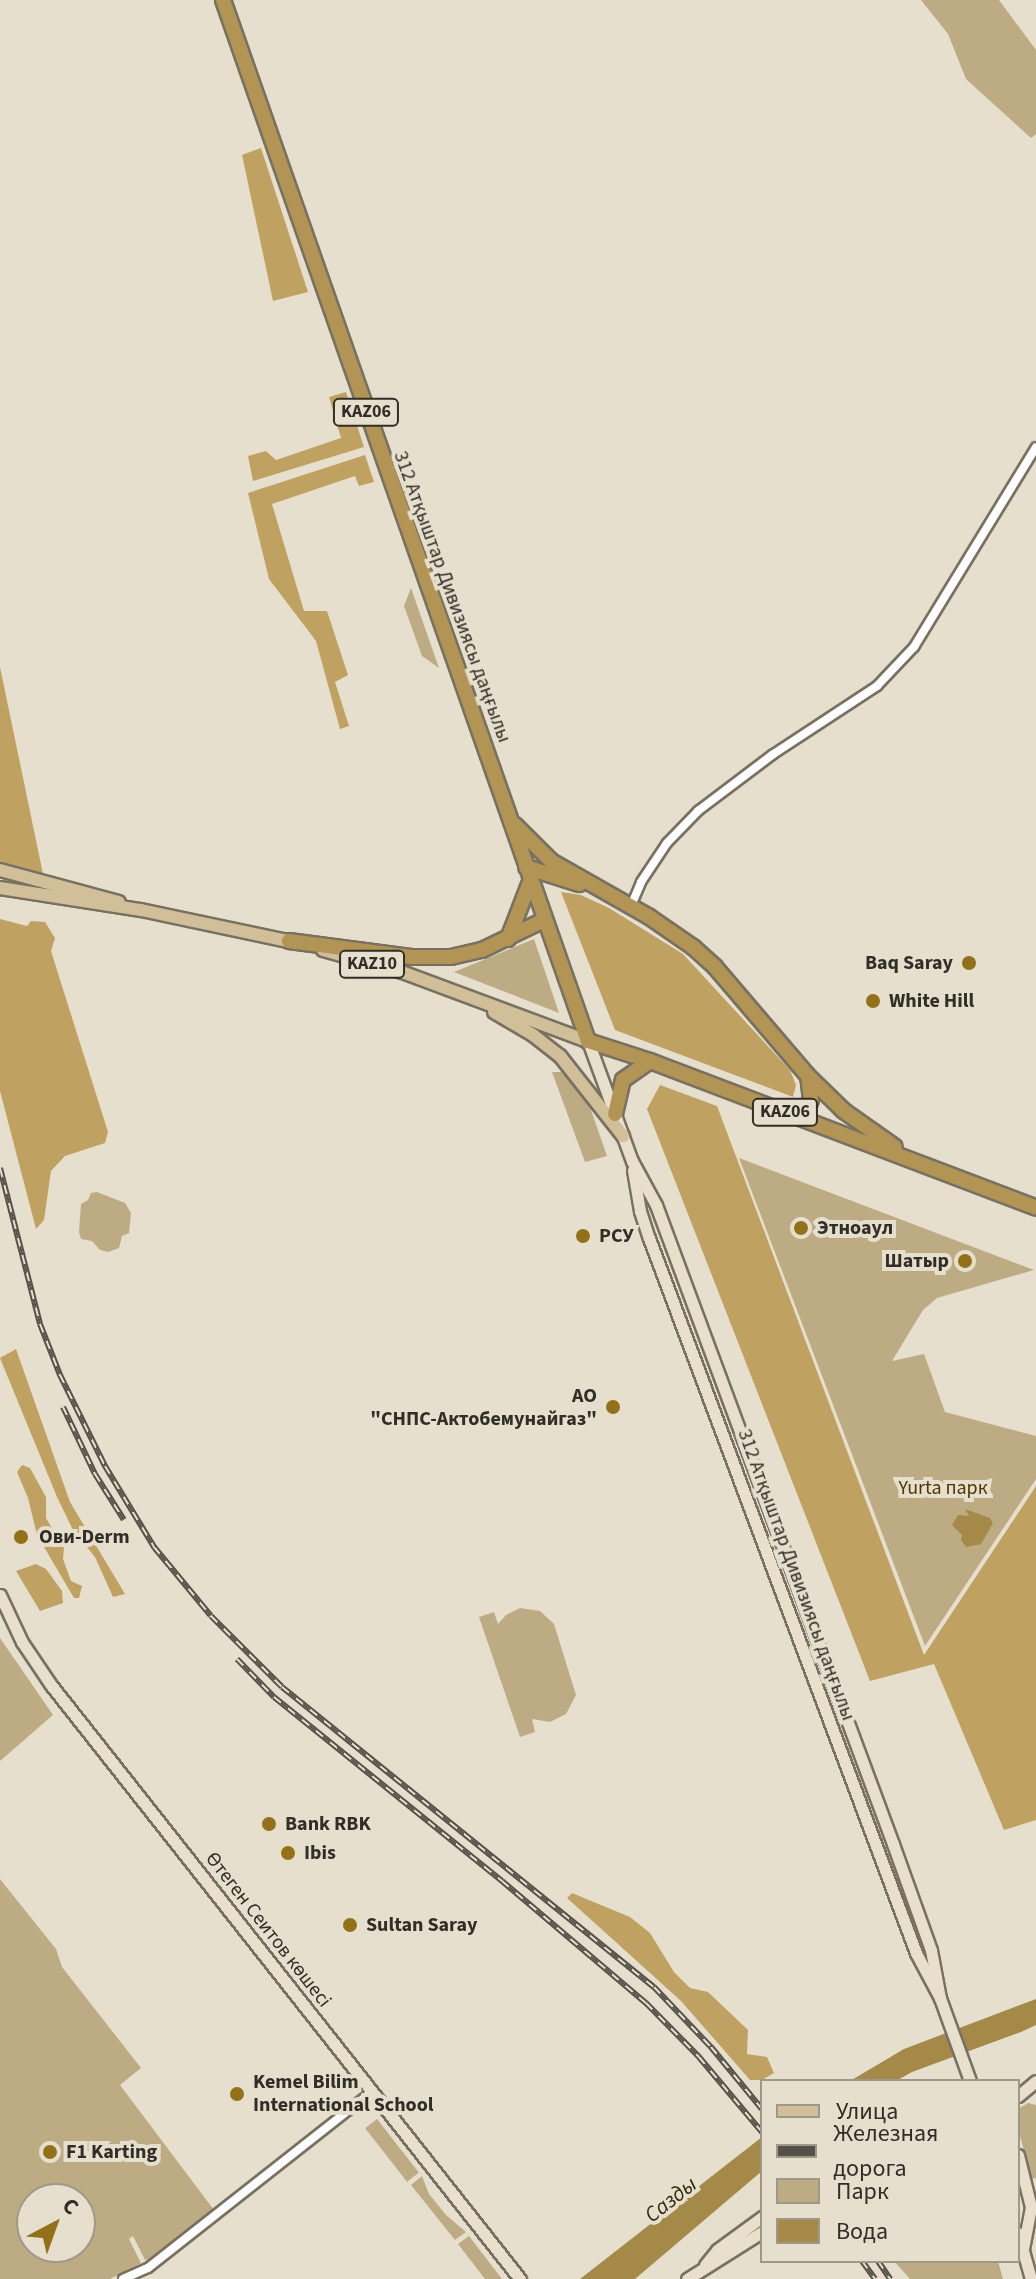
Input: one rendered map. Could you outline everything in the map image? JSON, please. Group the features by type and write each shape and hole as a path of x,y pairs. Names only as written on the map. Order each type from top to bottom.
{"highway":[{"name":"312 Атқыштар Дивизиясы даңғылы","path":"223,0 403,521 588,1041"},
{"path":"512,822 551,861 685,941 715,967 808,1076 859,1123 920,1164"},
{"path":"508,939 528,874 600,890"},
{"path":"289,941 411,957 451,957 482,950 544,920"},
{"name":"KАZ06","path":"588,1041 650,1061 1036,1208"},
{"path":"615,1114 623,1080 650,1061"},
{"path":"804,1119 811,1100 808,1076"}],"main road":[{"name":"KAZ10","path":"0,870 141,910"},
{"name":"KAZ10","path":"0,888 141,910 289,941 453,990 588,1041"},
{"path":"453,990 533,1035 560,1056 623,1136"},
{"name":"312 Атқыштар Дивизиясы даңғылы","path":"588,1041 632,1161 656,1205 866,1773 931,1950 940,1998"},
{"name":"312 Атқыштар Дивизиясы даңғылы","path":"632,1161 640,1211 705,1389 916,1953 940,1998 969,2079"},
{"path":"669,1291 685,1285"},
{"path":"705,1389 721,1383"},
{"name":"Өтеген Сеитов көшесі","path":"0,1595 22,1642 51,1685 520,2279"},
{"path":"851,1779 866,1773"},
{"path":"1020,2094 1036,2080"},
{"path":"1020,2163 1031,2207 1020,2246 1031,2279"},
{"path":"702,2268 717,2250 760,2218"},
{"path":"687,2279 760,2233"}],"street":[{"path":"631,906 641,882 667,843 698,811 762,762 877,686 914,647 1036,447"},
{"path":"123,2279 151,2266 373,2091"}],"green space":[{"path":"921,0 999,0 1036,50 1036,134 1031,138 966,79 948,34"},
{"path":"411,588 439,668 422,656 404,606"},
{"path":"534,939 559,1013 454,972"},
{"path":"552,1072 564,1072 578,1087 591,1110 607,1156 585,1162"},
{"name":"Yurta парк","path":"739,1158 1034,1270 937,1298 923,1310 892,1361 924,1354 945,1412 1036,1436 1036,1479 925,1646"},
{"path":"97,1192 125,1203 131,1213 129,1233 122,1236 119,1248 108,1252 100,1250 92,1241 81,1239 79,1232 81,1204 88,1200 91,1193"},
{"path":"520,1608 540,1611 554,1624 576,1695 566,1714 550,1722 532,1719 535,1732 520,1737 479,1617 494,1612 498,1624 506,1615"},
{"path":"0,1638 53,1715 0,1761"},
{"path":"0,1879 56,1949 62,1967 141,2068 120,2085 214,2210 154,2258 145,2260 133,2236 129,2239 141,2263 110,2279 0,2279"},
{"path":"1028,2103 1036,2105 1036,2178 1032,2179 1020,2136 1020,2108"},
{"path":"377,2119 419,2173 407,2182 365,2128"},
{"path":"422,2176 429,2194 446,2215 466,2232 455,2240 411,2185"},
{"path":"469,2236 502,2279 485,2279 458,2244"},
{"path":"896,2263 999,2263 1003,2279 910,2279"}],"shaded area":[{"path":"261,148 308,292 273,301 242,155"},
{"path":"346,392 364,447 253,481 248,456 266,451 276,460 341,438 329,397"},
{"path":"365,455 374,482 359,486 355,476 272,504 304,611 327,611 348,675 335,682 349,726 340,729 316,641 269,579 248,493"},
{"path":"0,667 43,874 0,865"},
{"path":"561,892 581,895 609,908 683,954 790,1070 796,1085 793,1097 615,1030"},
{"path":"0,919 27,926 31,921 45,922 55,938 51,951 108,1132 105,1143 65,1156 51,1171 44,1220 36,1229 0,1091"},
{"path":"660,1085 717,1106 924,1655 1036,1486 1036,1820 1004,1830 934,1664 870,1681 647,1109"},
{"path":"16,1349 70,1502 125,1594 113,1597 95,1557 73,1530 57,1497 0,1358"},
{"path":"22,1465 30,1468 46,1497 46,1518 64,1548 63,1559 71,1581 82,1586 79,1598 74,1598 37,1535 28,1498 17,1472"},
{"path":"36,1564 46,1569 62,1591 63,1603 40,1611 16,1571"},
{"path":"572,1893 630,1917 650,1933 674,1972 690,1988 708,1992 748,2030 747,2054 767,2057 774,2073 764,2079 750,2080 681,2001 567,1898"}],"water":[{"path":"965,1509 990,1518 993,1523 981,1544 966,1547 961,1540 962,1535 952,1525 958,1515 969,1516"},
{"path":"1036,1999 1036,2025 1021,2032 900,2079 853,2079 904,2049"},
{"path":"760,2139 760,2173 635,2279 580,2279"}],"railway":[{"path":"0,1168 40,1324 60,1375 105,1466 154,1547 211,1616 282,1687 654,1987 711,2047 760,2107"},
{"path":"63,1407 95,1474 124,1520"},
{"path":"237,1659 274,1697 502,1881 646,2003 699,2057 760,2130"},
{"path":"863,2263 875,2279"},
{"path":"879,2263 890,2279"}],"place":[{"name":"Baq Saray","path":"969,963"},
{"name":"White Hill","path":"873,1001"},
{"name":"Этноаул","path":"801,1228"},
{"name":"РСУ","path":"583,1236"},
{"name":"Шатыр","path":"965,1261"},
{"name":"АО \"СНПС-Актобемунайгаз\"","path":"613,1407"},
{"name":"Ови-Derm","path":"21,1537"},
{"name":"Bank RBK","path":"269,1824"},
{"name":"Ibis","path":"288,1853"},
{"name":"Sultan Saray","path":"350,1925"},
{"name":"Kemel Bilim International School","path":"237,2094"},
{"name":"F1 Karting","path":"50,2152"}],"water label":[{"name":"Сазды","path":"671,2200"}]}
